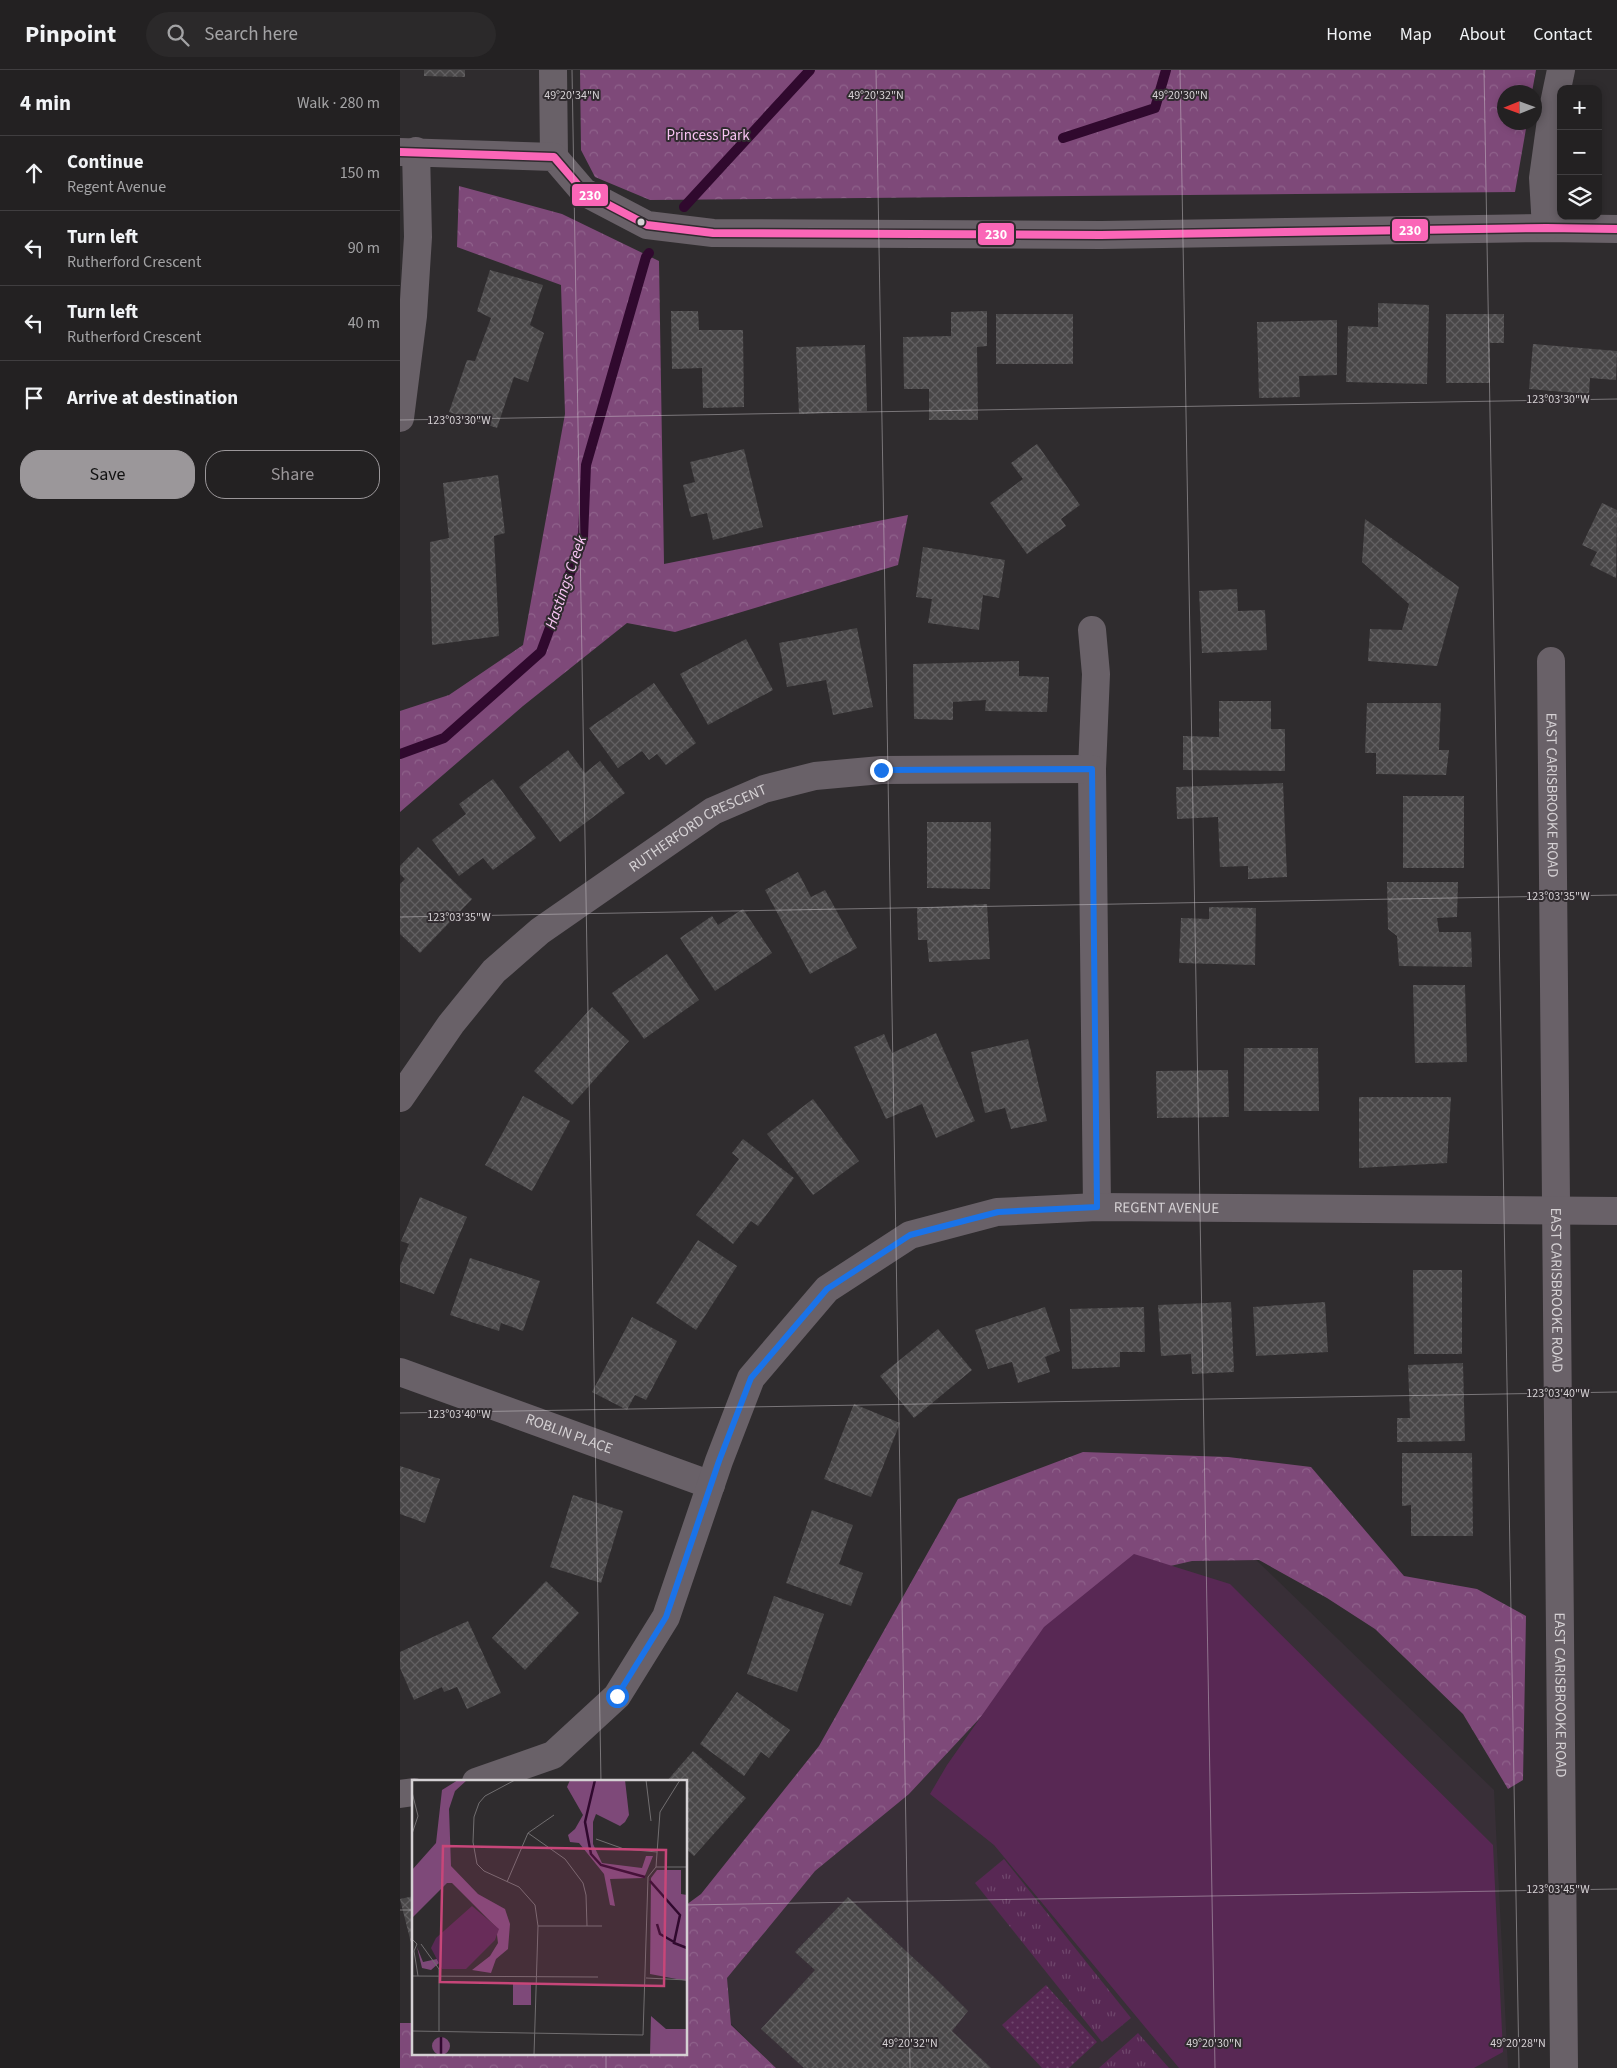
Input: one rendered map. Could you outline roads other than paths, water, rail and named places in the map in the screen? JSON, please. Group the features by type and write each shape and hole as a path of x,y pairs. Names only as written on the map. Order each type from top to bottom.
{"street":[{"path":"553,70 554,157 584,192 648,225 713,233 1101,235 1546,228 1617,229"},
{"path":"1546,228 1543,178 1552,113 1561,70"},
{"path":"400,418 413,316 418,236 408,151 554,157"},
{"path":"1092,630 1096,674 1092,769 1097,1207"},
{"name":"EAST CARISBROOKE ROAD","path":"1551,660 1564,2068"},
{"name":"RUTHERFORD CRESCENT","path":"400,1098 451,1024 494,971 540,931 713,811 764,789 815,776 881,770 1092,769"},
{"name":"REGENT AVENUE","path":"482,1780 553,1755 617,1696 666,1617 711,1485 751,1378 827,1289 910,1235 998,1212 1097,1207 1617,1212"},
{"name":"ROBLIN PLACE","path":"400,1372 711,1485"}],"waterway":[{"name":"Hastings Creek","path":"684,207 810,70"},
{"path":"1063,138 1155,108 1166,70"},
{"name":"Hastings Creek","path":"400,754 444,738 541,652 583,538 586,465 646,257 649,253"}],"park label":[{"name":"Princess Park","path":"708,135"}]}
